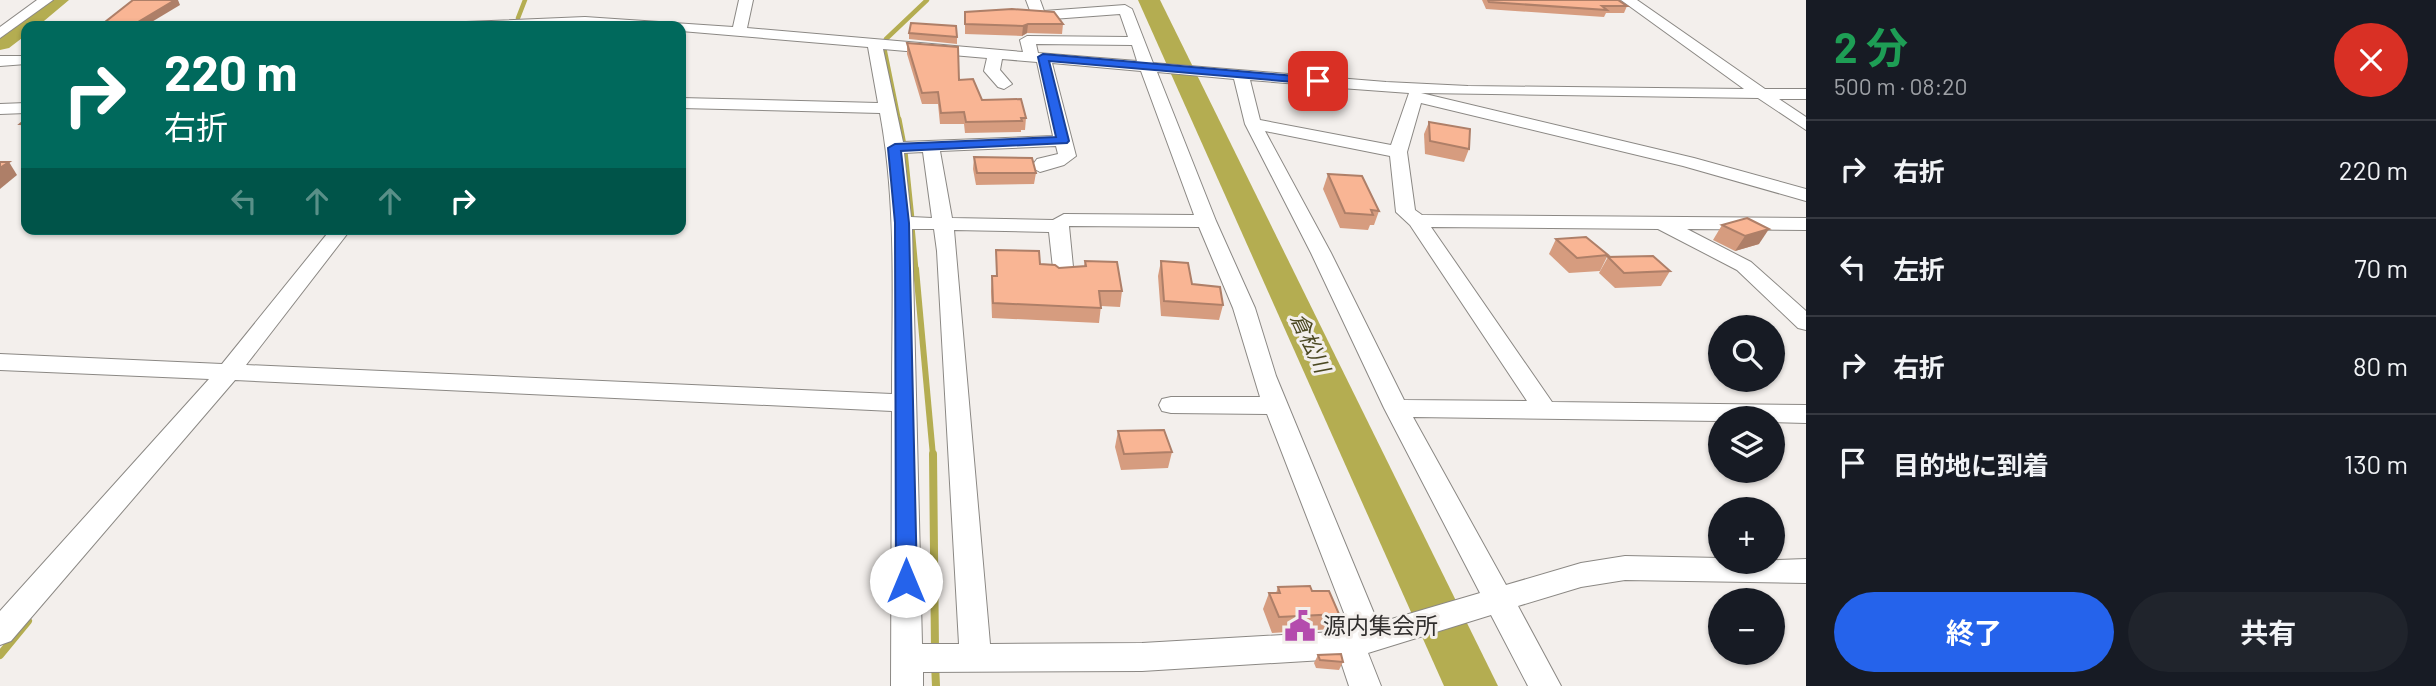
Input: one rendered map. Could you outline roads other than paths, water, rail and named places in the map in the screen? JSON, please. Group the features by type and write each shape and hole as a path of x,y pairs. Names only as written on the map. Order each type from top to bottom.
{"street":[{"path":"0,34 46,0"},
{"path":"739,32 746,0"},
{"path":"1033,0 1039,16 1125,9 1206,221 1244,308 1360,641 1365,686"},
{"path":"1628,0 1806,125"},
{"path":"686,27 1386,87 1468,91 1806,94"},
{"path":"1040,167 1043,163 1058,161 1067,156 1037,57 1027,40 1137,41"},
{"path":"874,42 895,148 902,223 907,672 975,657 1142,657 1360,641 1581,575 1625,568 1806,571"},
{"path":"997,53 992,63 992,71 1004,84"},
{"path":"0,61 21,60"},
{"path":"1241,75 1244,95 1318,224"},
{"path":"1318,81 1324,105"},
{"path":"1386,87 1688,162 1806,195"},
{"path":"1468,91 1481,106 1480,112"},
{"path":"1415,96 1398,152 1406,212 1417,221 1546,411"},
{"path":"686,103 887,108"},
{"path":"0,109 21,108"},
{"path":"1260,125 1398,152"},
{"path":"1260,125 1396,408 1545,686"},
{"path":"895,148 1063,141"},
{"path":"931,146 947,251 975,657"},
{"path":"902,223 1058,226 1064,220 1206,221"},
{"path":"1417,221 1806,224"},
{"path":"1659,223 1744,265 1806,323"},
{"path":"1058,226 1064,277"},
{"path":"0,632 228,373 336,235"},
{"path":"0,362 906,403"},
{"path":"1171,405 1276,406"},
{"path":"1396,408 1806,414"}],"waterway":[{"path":"30,21 58,0"},
{"path":"518,18 525,0"},
{"path":"886,39 927,0"},
{"name":"倉松川","path":"1149,0 1471,686"},
{"path":"0,43 21,27"},
{"path":"884,47 899,121"},
{"path":"899,119 904,145"},
{"path":"905,151 912,219"},
{"path":"912,226 916,270"},
{"path":"916,269 933,456"},
{"path":"933,454 935,649"},
{"path":"0,655 28,621"},
{"path":"935,663 936,686"}],"place":[{"name":"源内集会所","path":"1300,626"}]}
